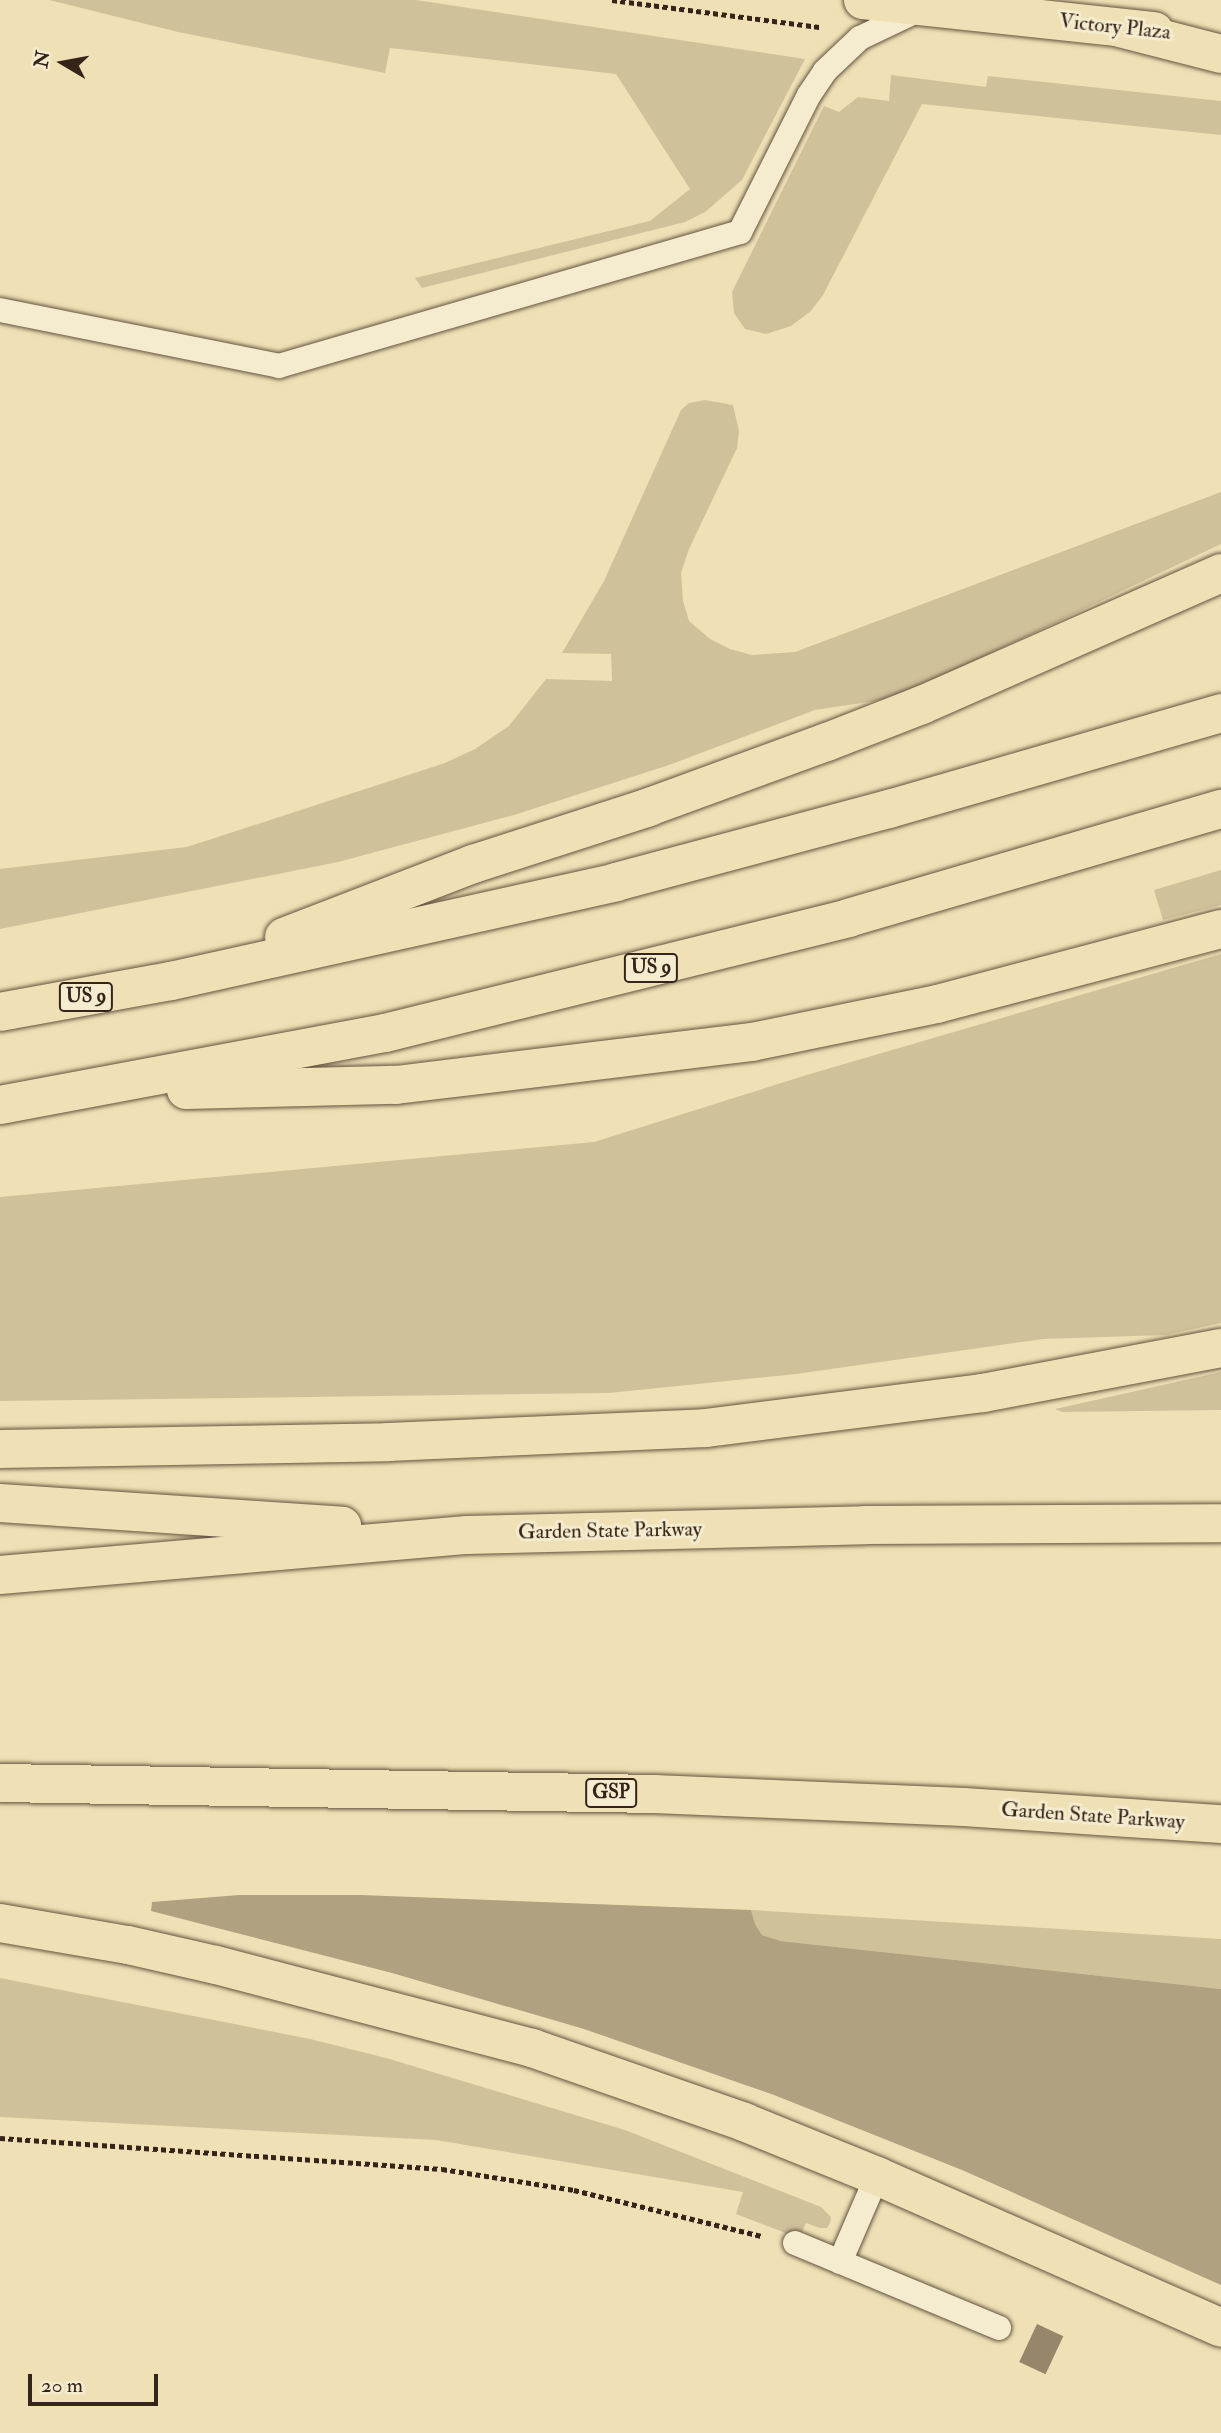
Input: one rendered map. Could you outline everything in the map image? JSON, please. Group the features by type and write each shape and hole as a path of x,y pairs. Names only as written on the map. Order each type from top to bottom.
{"main road":[{"name":"Victory Plaza","path":"863,0 1221,38"},
{"path":"1120,28 1221,54"},
{"path":"171,981 474,864 636,812 838,738 922,705 1221,573"},
{"name":"US 9","path":"0,1012 171,981 616,882 889,809 1221,713"},
{"name":"US 9","path":"0,1105 385,1032 848,918 1221,810"},
{"path":"72,1093 396,1085 739,1044 937,1004 1221,929"},
{"path":"0,1449 401,1442 706,1428 798,1419 983,1393 1221,1348"},
{"path":"0,1503 467,1535"},
{"name":"Garden State Parkway","path":"0,1575 467,1535 864,1525 1221,1523"},
{"name":"Garden State Parkway","path":"0,1783 654,1794 951,1807 1221,1824"},
{"path":"0,1923 128,1945 216,1965 470,2030 677,2098 877,2176 1221,2328"}],"lane":[{"path":"0,310 279,366 740,232 809,95 825,71 860,38 925,7"},
{"path":"840,2262 877,2176"},
{"path":"795,2244 999,2328"}],"path":[{"path":"612,0 823,28"},
{"path":"0,2138 442,2169 574,2190 795,2244"}],"shaded area":[{"path":"49,0 416,0 805,59 742,180 705,212 685,222 422,288 415,278 650,221 690,189 616,74 390,48 385,73 178,32"},
{"path":"891,75 986,87 988,76 1221,101 1221,135 922,104 823,295 811,311 791,326 766,334 745,329 734,313 732,292 824,106 839,112 858,97 889,101"},
{"path":"705,400 733,405 739,431 737,448 689,549 681,573 683,601 689,621 710,639 730,649 752,655 795,652 1221,492 1221,544 934,680 881,700 815,710 669,765 514,815 338,862 0,929 0,869 187,847 445,763 475,749 509,726 546,679 612,681 611,654 562,653 604,581 681,410 689,403"},
{"path":"1221,870 1221,905 1163,920 1154,890"},
{"path":"1221,954 1221,1323 1166,1335 1043,1339 796,1374 609,1393 0,1401 0,1197 594,1142 810,1074"},
{"path":"1221,1372 1221,1410 1062,1412 1055,1409"},
{"path":"239,1895 361,1895 751,1910 762,1935 781,1941 1221,1989 1221,2285 962,2170 774,2095 584,2029 392,1973 151,1911 152,1902"},
{"path":"751,1910 1221,1939 1221,1989 781,1941 762,1935"},
{"path":"0,1978 310,2039 386,2058 625,2130 821,2207 831,2217 830,2223 827,2228 820,2228 806,2223 799,2238 736,2214 743,2192 436,2140 0,2117"}],"building":[{"path":"1037,2324 1063,2336 1046,2374 1019,2362"}]}
